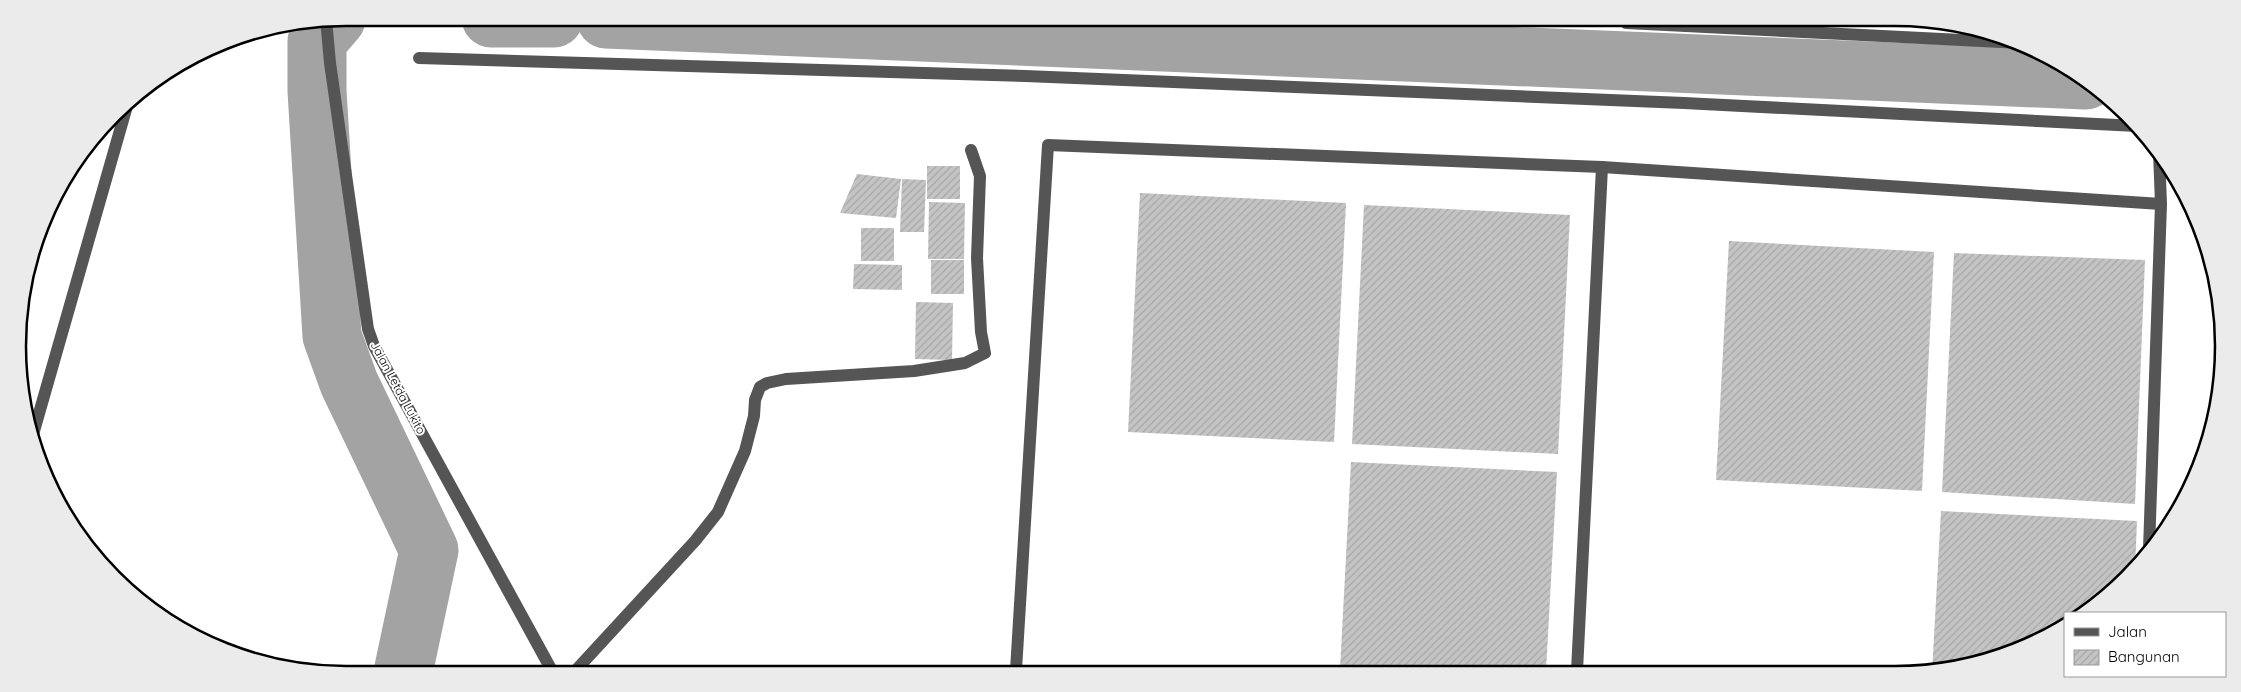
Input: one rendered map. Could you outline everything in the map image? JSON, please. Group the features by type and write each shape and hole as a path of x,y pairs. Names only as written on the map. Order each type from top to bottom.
{"street":[{"path":"1705,26 1989,40"},
{"name":"Jalan Letda Lukito","path":"327,27 368,329 374,346 549,666"},
{"path":"418,58 1035,76 1684,103 2126,125"},
{"path":"36,424 124,116"},
{"path":"1016,666 1048,145 1602,167 2161,204"},
{"path":"580,666 695,541 718,512 745,451 754,416 755,400 760,388 767,383 786,379 914,370 965,364 985,353 981,332 977,258 980,176 972,150"},
{"path":"2150,539 2161,204 2159,165"},
{"path":"1577,666 1602,167"}],"building":[{"path":"927,166 960,166 960,199 927,199"},
{"path":"857,174 901,179 896,218 840,213"},
{"path":"902,179 926,180 924,232 900,232"},
{"path":"1140,193 1346,203 1334,442 1128,432"},
{"path":"929,202 965,203 964,259 928,259"},
{"path":"1364,205 1570,215 1558,454 1352,444"},
{"path":"861,228 894,228 894,261 861,261"},
{"path":"46,236 34,275 43,243"},
{"path":"1729,241 1934,252 1922,491 1716,480"},
{"path":"1954,253 2145,260 2135,504 1942,492"},
{"path":"931,260 964,260 964,294 931,294"},
{"path":"854,264 902,265 902,290 853,289"},
{"path":"916,302 953,303 952,360 915,359"},
{"path":"1351,462 1557,472 1546,666 1340,666"},
{"path":"1941,511 2137,521 2136,556 2106,586 2073,612 2064,612 2064,618 2055,623 1998,649 1957,660 1932,663"}],"waterway":[{"path":"776,26 2072,79"},
{"path":"329,27 317,41 317,91 332,336 349,383 429,550 404,666"}]}
